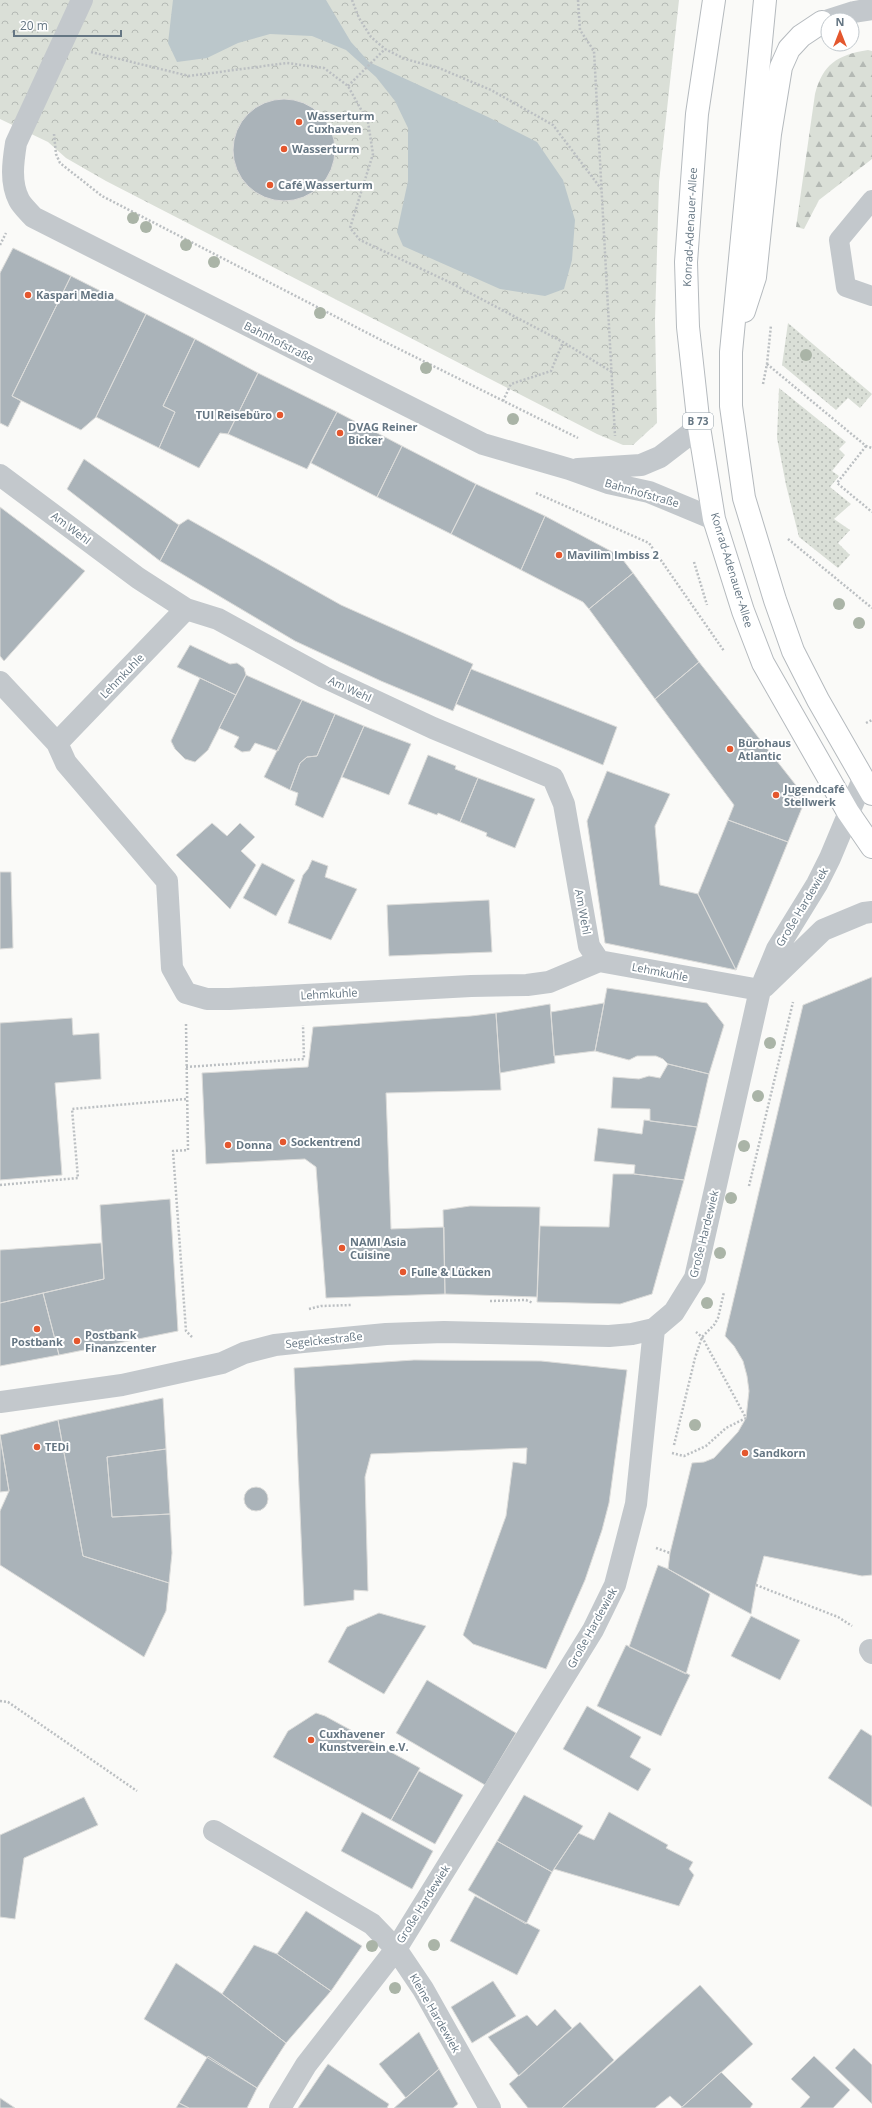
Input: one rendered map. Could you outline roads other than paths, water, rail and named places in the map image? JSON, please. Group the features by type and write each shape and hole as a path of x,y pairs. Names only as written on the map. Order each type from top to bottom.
{"main road":[{"name":"Konrad-Adenauer-Allee","path":"714,0 697,114 686,262 688,327 699,427 714,519 743,611 763,663 848,812 872,847"},
{"path":"765,0 731,352 731,406 744,498 773,593 793,651 833,729 867,787"},
{"path":"731,352 755,277 770,134 781,67 789,49 801,36 820,25"}],"street":[{"name":"Bahnhofstraße","path":"82,0 16,143 6,190 19,200 33,217 60,232 484,444 569,469 608,483 649,492 714,519"},
{"path":"854,12 872,9"},
{"name":"Bahnhofstraße","path":"569,469 641,465 660,457 699,427"},
{"name":"Am Wehl","path":"0,475 138,578 186,609 218,619 324,677 433,728 553,778 564,804 589,946 599,961"},
{"name":"Lehmkuhle","path":"186,609 57,743 66,763 167,881 172,968 186,993 207,999 229,999 471,986 526,985 549,982 599,961 760,990"},
{"path":"0,682 57,743"},
{"name":"Große Hardewiek","path":"280,2108 306,2065 396,1949 593,1630 615,1585 622,1564 636,1504 654,1329 674,1312 695,1278 760,990 777,949 817,884 830,858 848,812 867,787"},
{"name":"Große Hardewiek","path":"760,990 823,930 857,915 872,912"},
{"name":"Segelckestraße","path":"0,1402 122,1385 222,1363 244,1353 275,1345 386,1334 444,1332 609,1336 632,1334 654,1329"},
{"name":"Kleine Hardewiek","path":"214,1831 372,1924 396,1949 423,1990 490,2108"}],"lane":[{"path":"871,202 839,240 846,287 872,296"}],"place":[{"name":"Wasserturm Cuxhaven","path":"299,122"},
{"name":"Wasserturm","path":"284,149"},
{"name":"Café Wasserturm","path":"270,185"},
{"name":"Kaspari Media","path":"28,295"},
{"name":"TUI Reisebüro","path":"280,415"},
{"name":"DVAG Reiner Bicker","path":"340,433"},
{"name":"Mavilim Imbiss 2","path":"559,555"},
{"name":"Bürohaus Atlantic","path":"730,749"},
{"name":"Jugendcafé Stellwerk","path":"776,795"},
{"name":"Sockentrend","path":"283,1142"},
{"name":"Donna","path":"228,1145"},
{"name":"NAMI Asia Cuisine","path":"342,1248"},
{"name":"Fulle & Lücken","path":"403,1272"},
{"name":"Postbank","path":"37,1329"},
{"name":"Postbank Finanzcenter","path":"77,1341"},
{"name":"TEDi","path":"37,1447"},
{"name":"Sandkorn","path":"745,1453"},
{"name":"Cuxhavener Kunstverein e.V.","path":"311,1740"}]}
